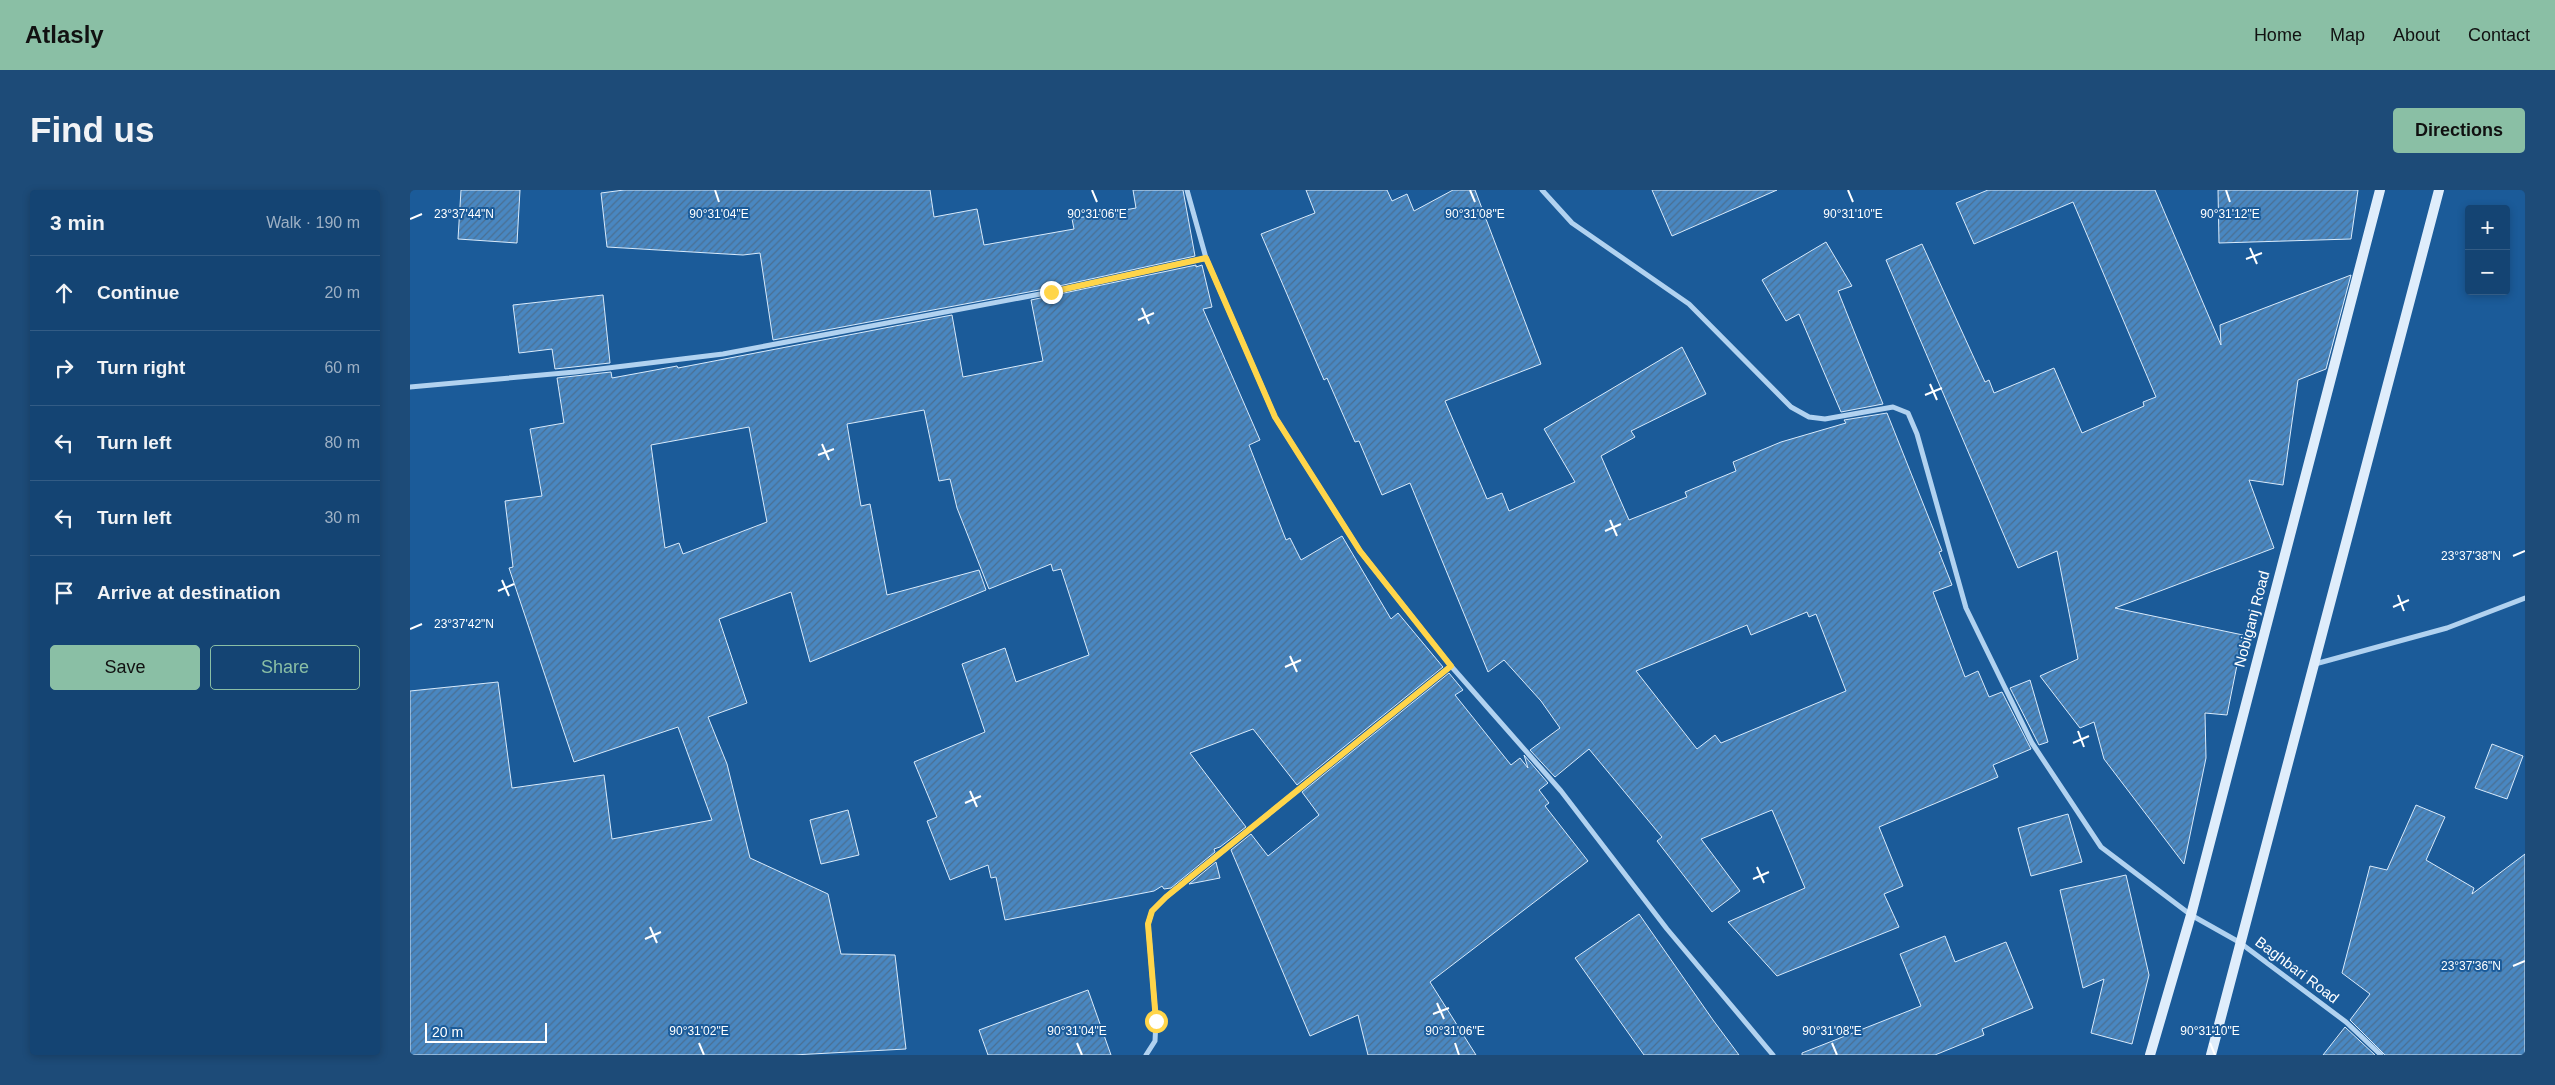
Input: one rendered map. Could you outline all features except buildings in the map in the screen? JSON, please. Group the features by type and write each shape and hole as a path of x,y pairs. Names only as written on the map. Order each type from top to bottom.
{"main road":[{"name":"Nobiganj Road","path":"2150,1055 2191,915 2380,190"},
{"path":"2211,1055 2312,665 2439,190"}],"street":[{"path":"1187,190 1206,258 1275,417 1360,551 1451,666 1560,791 1667,928 1773,1055"},
{"name":"Baghbari Road","path":"1542,190 1572,223 1689,304 1791,407 1809,417 1825,419 1893,407 1908,413 1917,434 1966,608 2032,743 2101,847 2191,915 2239,942 2346,1022 2381,1055"},
{"path":"410,387 575,372 723,354 1051,292 1206,258"},
{"path":"2312,665 2447,628 2525,598"},
{"path":"1146,1055 1155,1041 1156,1021 1148,924 1152,911 1166,897 1451,666"}],"route":[{"path":"1051,292 1206,258 1275,417 1360,551 1451,666 1166,897 1152,911 1148,924 1156,1021"}]}
